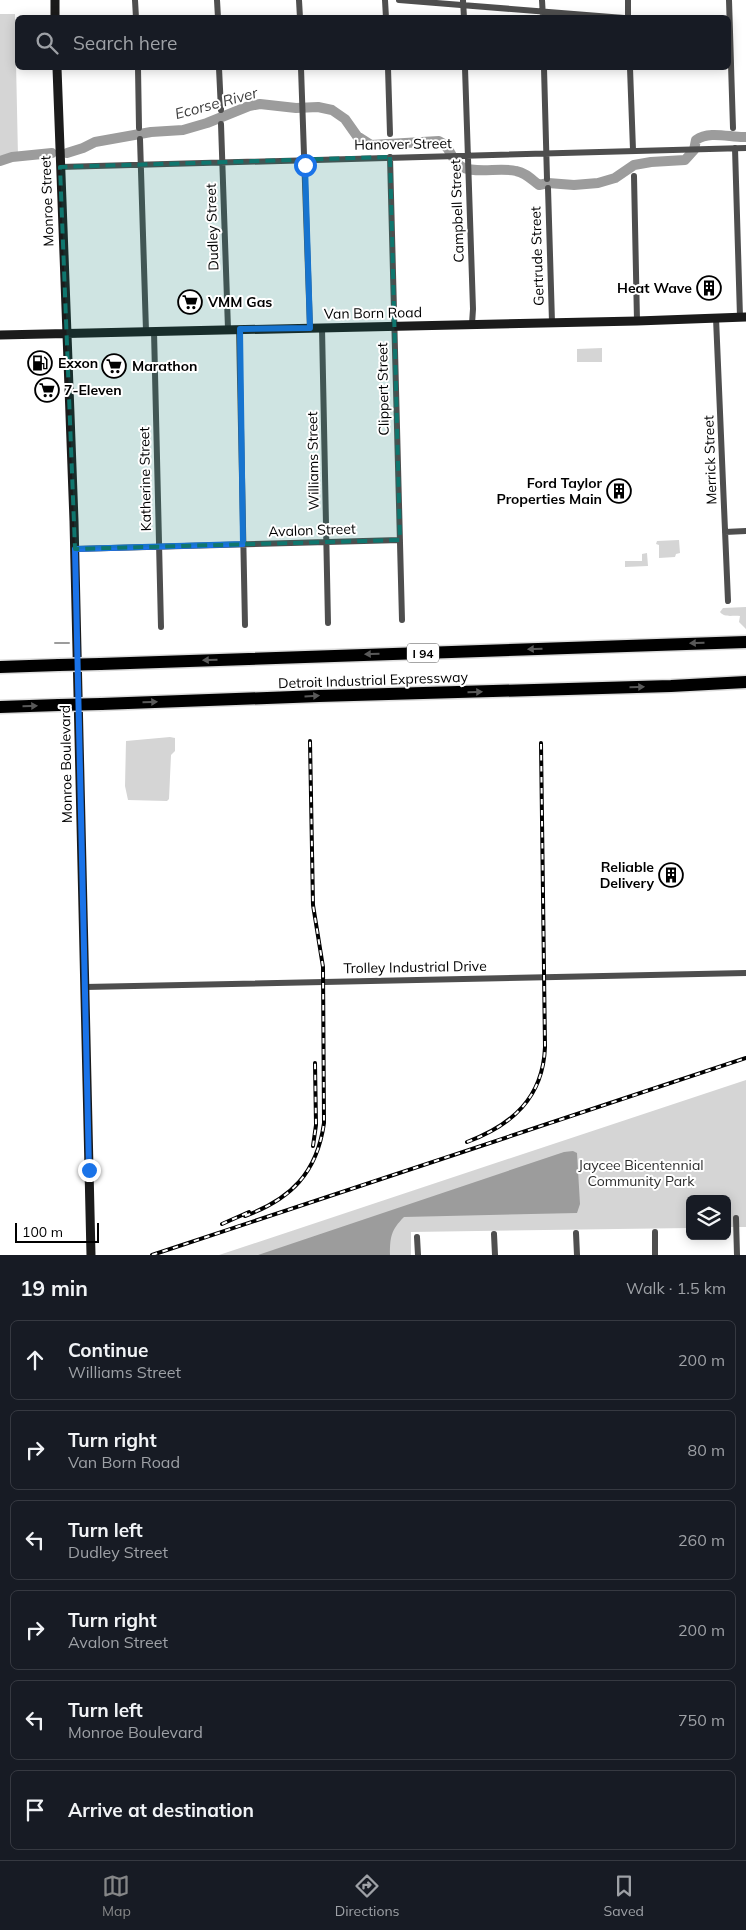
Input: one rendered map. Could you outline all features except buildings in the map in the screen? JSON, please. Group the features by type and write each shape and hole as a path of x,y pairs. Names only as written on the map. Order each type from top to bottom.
{"highway":[{"name":"Detroit Industrial Expressway","path":"0,667 746,642"},
{"name":"Detroit Industrial Expressway","path":"0,708 746,682"},
{"path":"671,686 746,689"}],"street":[{"path":"55,0 56,15"},
{"path":"136,0 136,15"},
{"path":"218,0 218,15"},
{"path":"299,0 300,15"},
{"path":"385,0 386,15"},
{"path":"399,0 464,2 543,14 563,15"},
{"path":"542,0 543,14"},
{"path":"628,0 628,15"},
{"path":"729,15 730,0"},
{"path":"464,2 464,15"},
{"name":"Monroe Street","path":"57,70 67,333"},
{"path":"138,70 139,128"},
{"path":"219,70 221,110"},
{"path":"301,70 310,328"},
{"path":"388,70 390,134"},
{"name":"Campbell Street","path":"465,70 472,324"},
{"path":"544,70 547,179"},
{"path":"630,70 633,150"},
{"path":"731,70 733,128"},
{"name":"Dudley Street","path":"221,124 228,329"},
{"name":"Katherine Street","path":"140,139 150,331 161,627"},
{"path":"735,148 743,317"},
{"name":"Hanover Street","path":"60,164 141,165 547,152 746,148"},
{"name":"Clippert Street","path":"390,157 402,620"},
{"path":"634,176 637,322"},
{"name":"Gertrude Street","path":"548,188 552,322"},
{"name":"Van Born Road","path":"0,335 552,322 637,322 743,317"},
{"name":"Merrick Street","path":"716,318 728,601"},
{"name":"Williams Street","path":"322,328 328,623"},
{"path":"240,329 245,626"},
{"name":"Monroe Boulevard","path":"67,333 75,549 91,1255"},
{"path":"725,532 746,531"},
{"name":"Avalon Street","path":"75,549 400,540"},
{"name":"Trolley Industrial Drive","path":"86,987 746,973"},
{"path":"736,1218 737,1255"},
{"path":"655,1232 655,1255"},
{"path":"576,1233 577,1255"},
{"path":"494,1234 494,1255"},
{"path":"417,1237 418,1255"}],"highlighted area":[{"path":"390,157 400,540 75,549 60,167"}],"green space":[{"path":"0,14 15,14 18,157 0,161"},
{"path":"602,348 602,362 577,362 577,349"},
{"path":"679,540 680,553 676,554 675,557 659,558 659,545 656,544 657,541"},
{"path":"647,553 648,566 625,567 625,561 642,561 642,554"},
{"path":"746,607 746,629 739,622 740,616 726,616 720,612 723,608"},
{"path":"175,738 175,751 171,755 169,799 167,801 128,800 125,786 126,741"},
{"name":"Jaycee Bicentennial Community Park","path":"746,1080 746,1227 731,1227 731,1195 686,1195 686,1228 411,1232 411,1255 219,1255"}],"shaded area":[{"path":"573,1151 577,1153 580,1204 577,1213 404,1217 392,1234 390,1255 258,1255 564,1152"}],"waterway":[{"name":"Ecorse River","path":"67,153 95,142 151,132 183,130 207,123 249,106 260,104 296,108 318,107 332,110 345,119 357,136 371,145 439,141 446,146 455,161 462,167 474,170 516,171 526,175 539,185 548,183 574,185 598,183 615,178 634,165 685,160 694,150 696,140 708,135 746,137"},
{"name":"Ecorse River","path":"0,161 12,157 52,153"},
{"path":"55,643 69,643"}],"railway":[{"path":"245,1216 276,1201 299,1182 315,1156 324,1123 323,967 313,905 310,741"},
{"path":"467,1142 498,1127 522,1107 531,1095 543,1065 545,1047 541,743"},
{"path":"152,1255 746,1058"},
{"path":"313,1146 316,1125 315,1063"},
{"path":"222,1224 249,1212"}],"place":[{"name":"Heat Wave","path":"709,288"},
{"name":"VMM Gas","path":"190,302"},
{"name":"Exxon","path":"40,363"},
{"name":"Marathon","path":"114,366"},
{"name":"7-Eleven","path":"47,390"},
{"name":"Ford Taylor Properties Main","path":"619,491"},
{"name":"Reliable Delivery","path":"671,875"}],"route":[{"path":"89,1170 75,549 243,544 240,329 310,328 305,165"}]}
